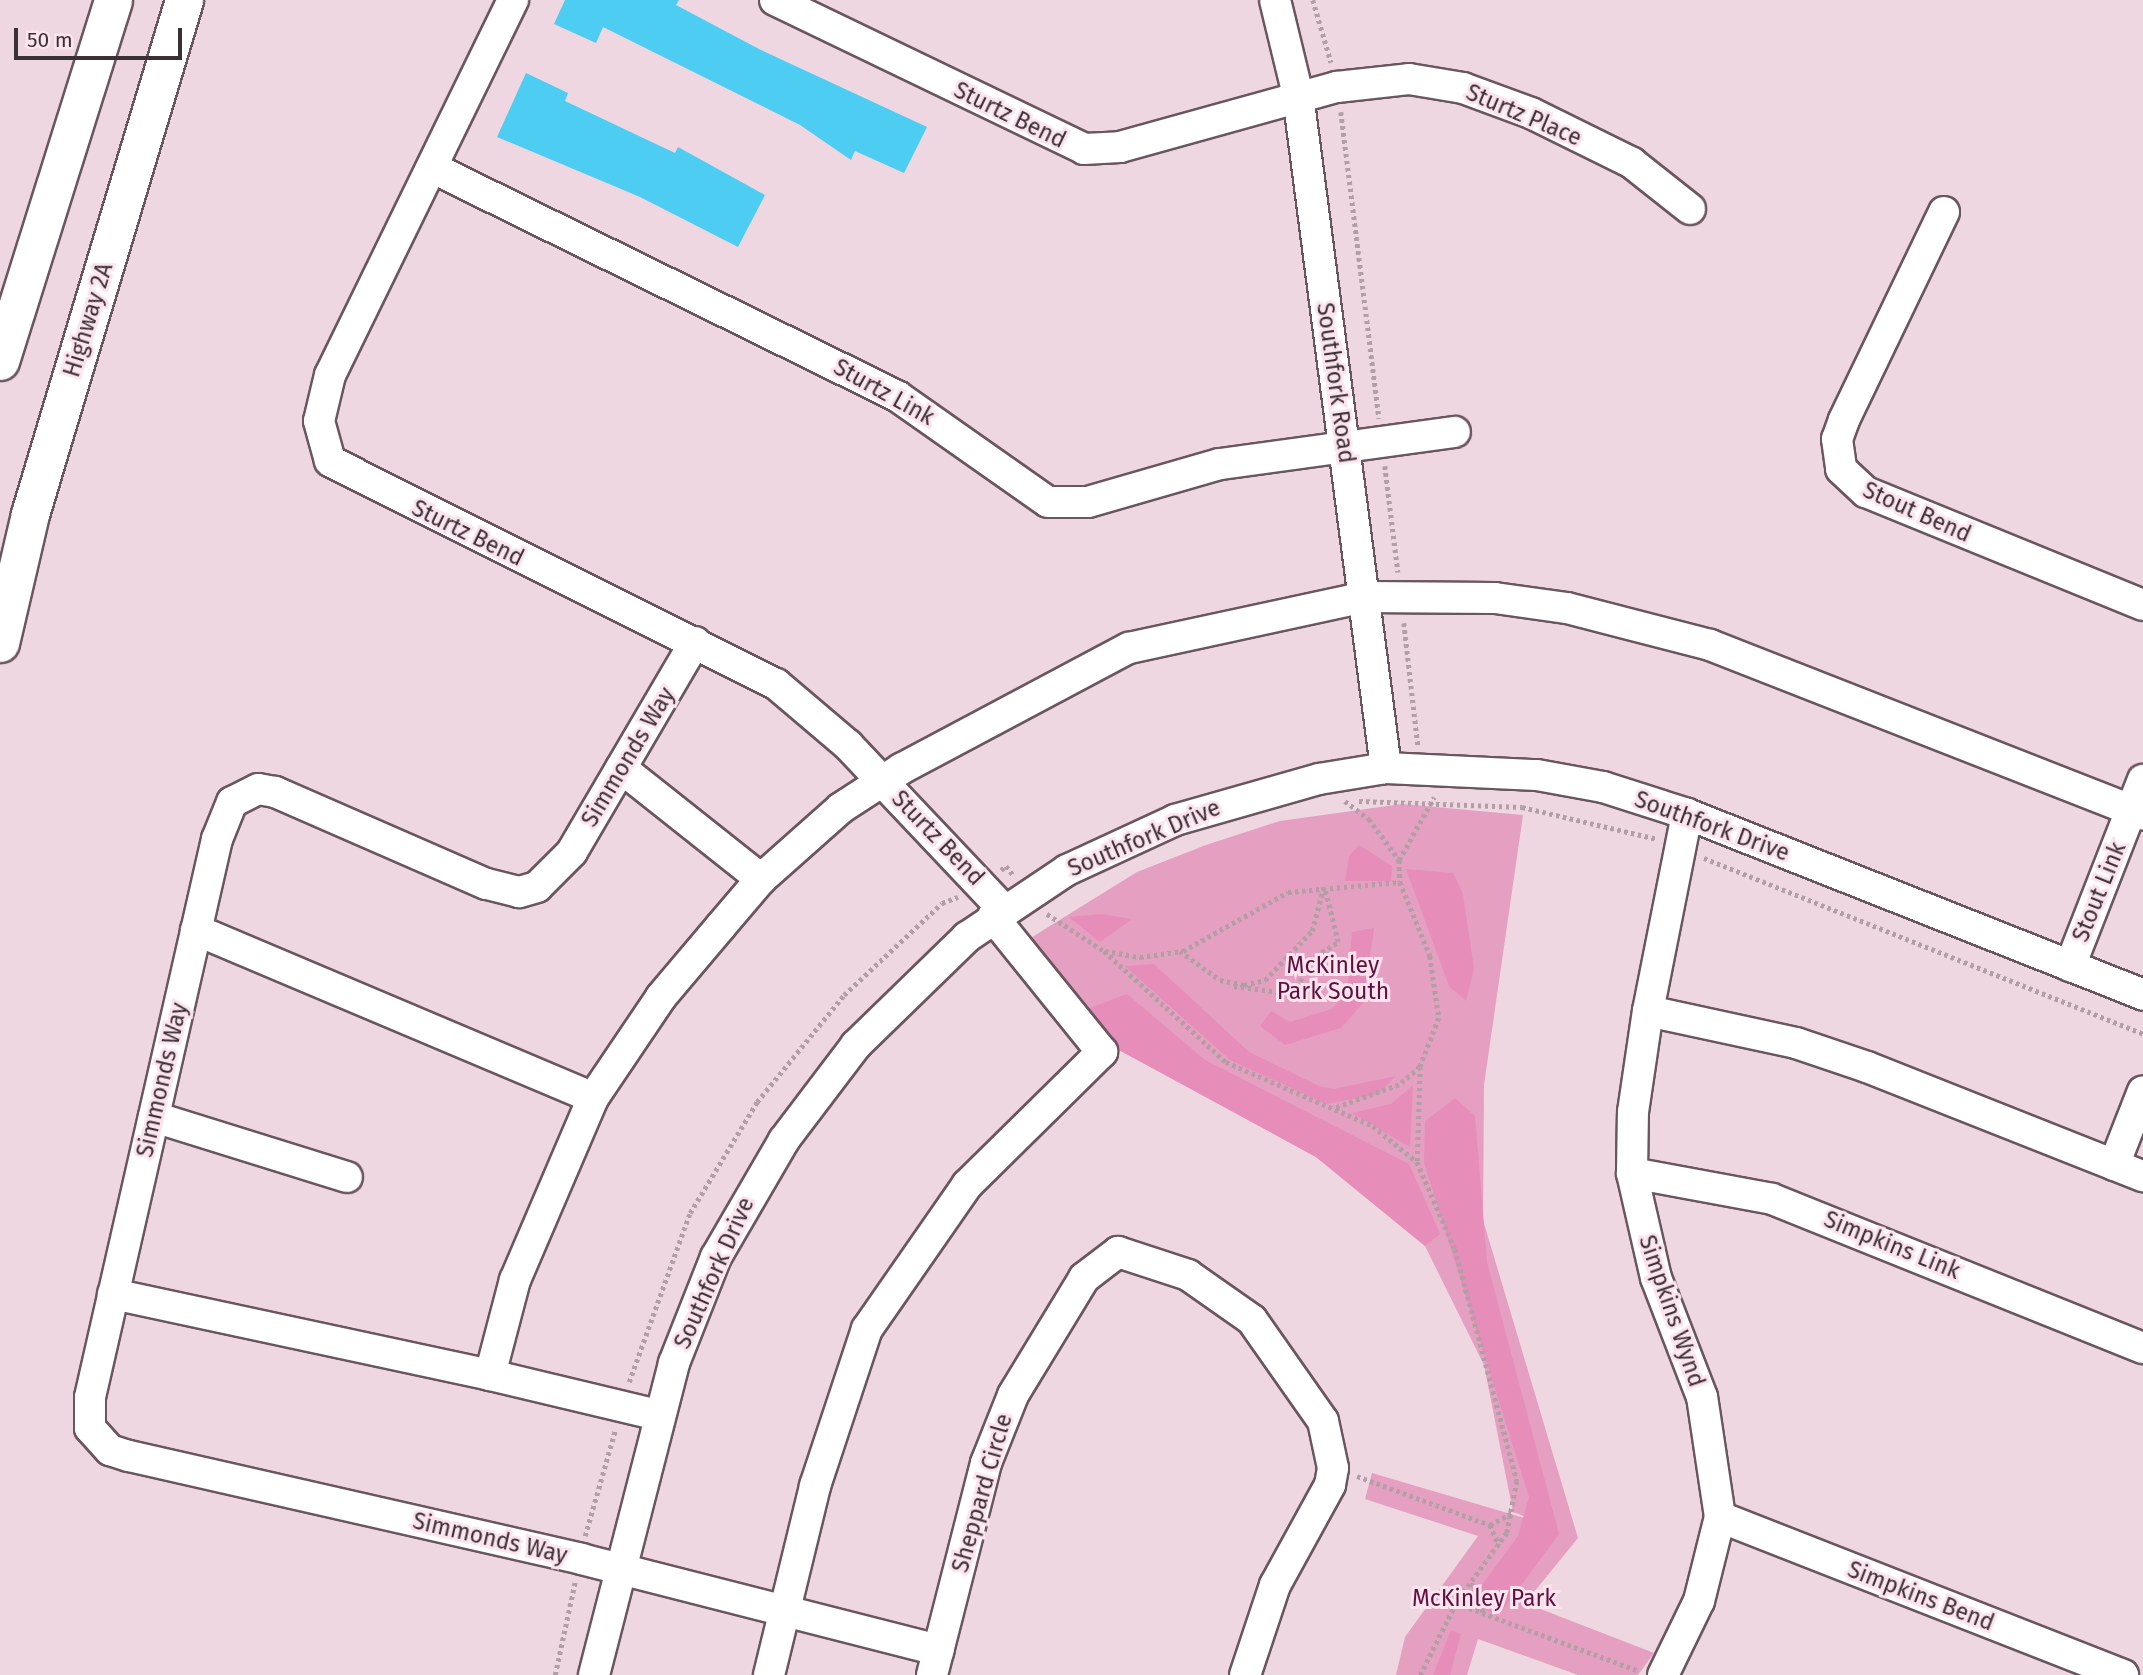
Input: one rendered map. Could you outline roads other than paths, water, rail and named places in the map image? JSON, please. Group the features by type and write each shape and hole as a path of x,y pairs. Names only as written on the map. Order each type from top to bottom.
{"main road":[{"path":"0,361 113,0"},
{"name":"Highway 2A","path":"0,643 30,514 184,0"}],"street":[{"name":"Sturtz Bend","path":"513,0 435,169 321,399 321,440 330,461 695,642 784,690 882,781 998,913 1013,942 1102,1052 967,1185 867,1329 815,1486 785,1613"},
{"name":"Sturtz Bend","path":"775,0 1084,149 1120,147 1298,95"},
{"name":"Southfork Road","path":"1275,0 1298,95 1386,768"},
{"name":"Sturtz Place","path":"1298,95 1376,81 1463,88 1632,163 1690,209"},
{"name":"Sturtz Link","path":"435,169 897,396 967,439 1048,502 1088,502 1220,464 1455,432"},
{"name":"Stout Bend","path":"1944,212 1844,420 1837,439 1840,469 1866,492 2143,605"},
{"path":"490,1375 515,1280 593,1098 661,997 761,879 882,781 1129,648 1365,597 1495,598 1648,626 2137,812"},
{"name":"Simmonds Way","path":"620,1570 110,1450 90,1428 87,1413 223,818 243,793 275,792 486,884 519,892 537,887 561,866 695,642"},
{"path":"621,768 761,879"},
{"name":"Southfork Drive","path":"594,1675 658,1415 716,1257 784,1140 856,1045 998,913 1068,870 1175,820 1319,779 1386,768 1537,775 1603,787 1687,814 2143,995"},
{"name":"Stout Link","path":"2070,966 2137,812 2143,780"},
{"name":"Simpkins Wynd","path":"1663,1675 1699,1601 1720,1517 1702,1397 1656,1278 1632,1173 1633,1112 1648,1011 1687,814"},
{"path":"196,930 593,1098"},
{"path":"1648,1011 1796,1043 1867,1066 2143,1177"},
{"path":"2114,1165 2143,1091"},
{"path":"153,1117 347,1177"},
{"name":"Simpkins Link","path":"1632,1173 1795,1207 2143,1348"},
{"name":"Sheppard Circle","path":"620,1570 785,1613 935,1662 986,1463 1013,1395 1084,1278 1118,1252 1188,1275 1252,1320 1305,1389 1322,1421 1333,1468 1275,1585 1245,1675"},
{"path":"113,1294 490,1375 658,1415"},
{"name":"Simpkins Bend","path":"1720,1517 2123,1675"},
{"path":"769,1675 785,1613"}],"park label":[{"name":"McKinley Park South","path":"1333,978"},
{"name":"McKinley Park","path":"1484,1598"}]}
